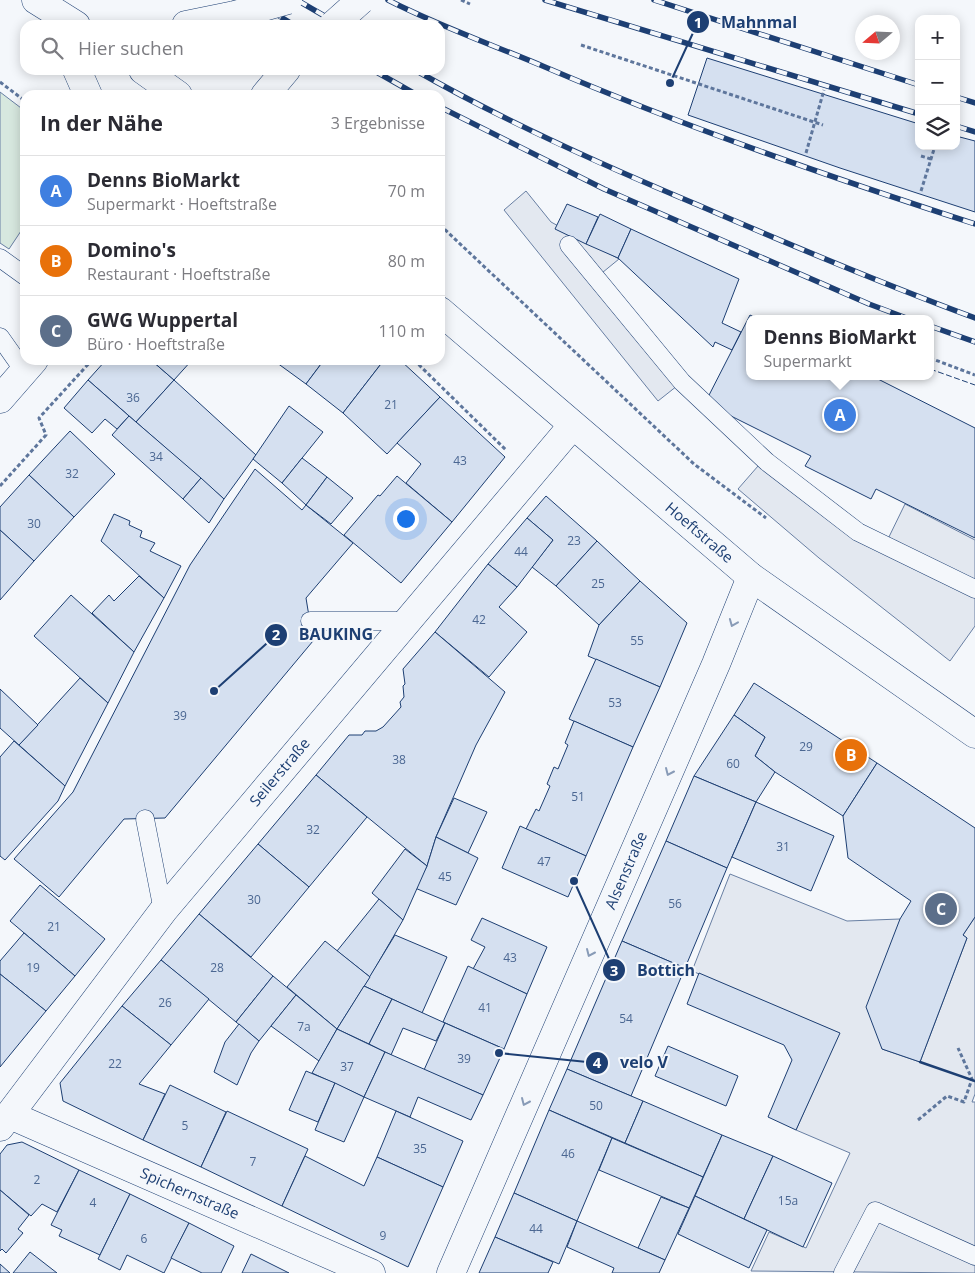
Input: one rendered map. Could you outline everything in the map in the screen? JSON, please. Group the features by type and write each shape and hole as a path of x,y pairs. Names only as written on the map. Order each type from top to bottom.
{"street":[{"path":"210,20 288,0"},
{"path":"339,20 361,0"},
{"path":"48,12 65,20"},
{"path":"79,75 86,90"},
{"path":"150,75 171,90"},
{"path":"269,90 282,75"},
{"name":"Hoeftstraße","path":"445,315 572,426 751,577 973,728"},
{"path":"0,399 29,365"},
{"name":"Seilerstraße","path":"5,1121 163,911 572,426"},
{"name":"Alsenstraße","path":"451,1273 716,664 751,577"},
{"name":"Spichernstraße","path":"5,1121 371,1273"}],"lane":[{"path":"569,246 682,382 767,462 858,532 975,589"},
{"path":"0,258 20,272"},
{"path":"0,337 20,356"},
{"path":"310,621 408,621"},
{"path":"145,819 163,911"},
{"path":"843,1273 875,1211 975,1256"}],"path":[{"path":"461,0 470,4"},
{"path":"581,45 823,125"},
{"path":"0,82 20,97"},
{"path":"806,153 824,90"},
{"path":"921,191 934,150"},
{"path":"921,156 931,159"},
{"path":"445,230 694,464 766,518"},
{"path":"934,360 975,375"},
{"path":"0,486 46,435 39,418 87,365"},
{"path":"419,365 531,474"},
{"path":"918,1120 947,1096 964,1102 972,1079 958,1048"}],"shaded area":[{"path":"0,92 20,107 20,232 9,249 0,243"},
{"path":"526,191 551,222 619,259 597,277 682,382 658,401 504,210"},
{"path":"765,458 886,543 905,504 975,540 975,626 950,661 819,558 738,489"},
{"path":"730,874 847,921 900,919 882,1049 920,1062 967,938 963,935 975,917 975,1094 972,1102 975,1102 975,1273 751,1271 769,1232 806,1248 850,1153 796,1130 839,1033 692,971"}],"building":[{"path":"707,58 915,123 915,150 960,150 960,137 975,141 975,212 840,168 688,115"},
{"path":"567,204 598,217 586,244 555,229"},
{"path":"600,214 631,229 618,258 586,244"},
{"path":"631,229 739,279 722,323 741,332 732,350 715,342 713,347 618,258"},
{"path":"746,323 746,380 880,380 975,428 975,538 876,489 871,499 805,466 811,456 705,403"},
{"path":"102,365 157,365 174,380 136,422 88,380"},
{"path":"157,365 188,365 174,380"},
{"path":"280,365 320,365 306,384"},
{"path":"320,365 380,365 343,413 306,384"},
{"path":"380,365 405,365 440,397 387,454 343,413"},
{"path":"88,380 129,416 117,429 105,419 92,433 64,408"},
{"path":"174,380 256,455 224,499 136,422"},
{"path":"440,397 505,457 452,522 406,483 421,464 397,443"},
{"path":"289,406 323,432 282,483 253,459"},
{"path":"129,416 201,478 183,499 112,435"},
{"path":"70,431 115,474 74,517 29,475"},
{"path":"302,458 327,477 306,505 282,483"},
{"path":"255,469 302,510 306,505 353,543 306,598 313,641 165,818 124,819 59,897 14,859 73,792 190,565"},
{"path":"29,475 74,517 34,561 0,530 0,507"},
{"path":"397,476 452,522 401,583 344,535"},
{"path":"327,477 353,498 331,524 306,505"},
{"path":"201,478 224,499 209,523 183,499"},
{"path":"546,496 597,541 556,586 532,567 553,540 527,518"},
{"path":"114,514 130,521 129,525 142,531 140,537 155,543 150,551 181,566 164,598 101,541"},
{"path":"527,518 553,540 517,587 488,564"},
{"path":"0,530 34,561 0,600"},
{"path":"597,541 640,581 599,625 556,586"},
{"path":"488,564 517,587 499,607 527,632 489,677 435,632"},
{"path":"139,576 164,598 134,652 92,613 109,595 114,601"},
{"path":"640,581 687,623 660,687 588,656 599,625"},
{"path":"71,595 134,652 108,703 34,636"},
{"path":"435,632 505,692 476,745 436,837 427,866 316,775 349,735 362,735 365,731 376,731 383,727 401,707 400,702 404,697 403,686 405,684 403,669"},
{"path":"596,659 660,687 633,747 569,719"},
{"path":"80,678 108,703 65,786 19,745"},
{"path":"754,683 877,763 843,816 775,772 755,756 765,737 734,715"},
{"path":"0,689 38,725 19,745 0,728"},
{"path":"734,715 765,737 755,756 775,772 756,802 694,776"},
{"path":"574,721 633,747 586,856 526,829 536,809 539,811 550,786 547,784 554,767 558,769 568,745 565,743"},
{"path":"14,741 65,786 58,801 5,860 0,856 0,757"},
{"path":"877,763 975,828 975,917 963,935 967,938 920,1062 882,1049 866,1007 900,919 911,901 848,858 843,816"},
{"path":"316,775 367,817 309,887 258,844"},
{"path":"694,776 756,802 727,868 666,841"},
{"path":"454,798 487,812 468,853 436,837"},
{"path":"756,802 834,836 811,891 732,857"},
{"path":"520,826 586,856 568,897 502,868"},
{"path":"436,837 478,858 456,905 415,888 427,866"},
{"path":"666,841 727,868 685,968 622,941"},
{"path":"258,844 309,887 251,957 199,914"},
{"path":"405,849 427,866 403,920 372,893"},
{"path":"40,885 105,939 75,976 10,921"},
{"path":"379,899 403,920 370,977 337,951"},
{"path":"199,914 273,976 236,1022 161,960"},
{"path":"482,918 547,947 527,994 473,969 485,947 471,940"},
{"path":"24,933 75,976 46,1011 0,974 0,961"},
{"path":"395,935 447,957 422,1013 364,986"},
{"path":"325,941 370,977 337,1029 287,987"},
{"path":"622,941 685,968 631,1096 567,1069"},
{"path":"161,960 209,999 171,1045 122,1006"},
{"path":"468,966 527,994 504,1049 443,1022"},
{"path":"699,973 840,1033 796,1130 768,1117 792,1060 784,1045 687,1004"},
{"path":"0,974 46,1011 0,1067"},
{"path":"273,976 296,995 259,1041 236,1022"},
{"path":"364,986 392,999 369,1044 337,1029"},
{"path":"296,995 337,1029 319,1061 271,1026"},
{"path":"392,999 445,1023 436,1041 403,1028 391,1055 369,1044"},
{"path":"122,1006 171,1045 139,1084 165,1094 143,1140 63,1101 60,1083"},
{"path":"445,1023 504,1049 483,1095 424,1070"},
{"path":"239,1024 259,1041 251,1053 237,1085 214,1072 225,1042"},
{"path":"337,1029 385,1052 364,1097 312,1073"},
{"path":"668,1046 738,1076 726,1106 655,1076"},
{"path":"385,1052 483,1095 471,1120 418,1097 410,1117 364,1097"},
{"path":"567,1069 643,1101 625,1143 549,1110"},
{"path":"306,1071 335,1083 318,1122 289,1110"},
{"path":"335,1083 364,1097 344,1142 315,1130"},
{"path":"170,1085 226,1112 201,1167 143,1140"},
{"path":"643,1101 722,1135 703,1177 625,1143"},
{"path":"549,1110 612,1138 577,1221 514,1193"},
{"path":"227,1111 308,1149 282,1206 201,1167"},
{"path":"396,1111 463,1141 443,1187 377,1157"},
{"path":"722,1135 773,1156 744,1219 695,1196"},
{"path":"612,1138 703,1177 689,1208 599,1170"},
{"path":"22,1142 79,1170 57,1212 42,1204 31,1216 0,1190 0,1154 7,1145"},
{"path":"305,1156 364,1186 377,1157 443,1187 408,1267 282,1206"},
{"path":"773,1156 832,1183 803,1247 744,1219"},
{"path":"79,1170 130,1194 100,1255 59,1236 62,1230 51,1225"},
{"path":"0,1190 29,1215 18,1229 23,1233 6,1253 2,1249 0,1251"},
{"path":"514,1193 577,1221 559,1264 495,1237"},
{"path":"130,1194 189,1223 164,1273 127,1255 120,1270 98,1259"},
{"path":"695,1196 767,1230 749,1268 678,1234"},
{"path":"661,1197 689,1208 665,1260 638,1248"},
{"path":"577,1221 665,1260 659,1273 612,1273 614,1268 567,1247"},
{"path":"189,1223 234,1246 221,1273 202,1273 171,1258"},
{"path":"495,1237 553,1262 548,1273 479,1273"},
{"path":"30,1252 57,1273 13,1273"},
{"path":"251,1254 289,1273 242,1273"},
{"path":"0,1264 10,1273 0,1273"}],"railway":[{"path":"253,0 286,20"},
{"path":"297,0 331,20"},
{"path":"388,0 432,20"},
{"path":"545,0 915,113"},
{"path":"654,0 915,84"},
{"path":"445,26 704,131 975,224"},
{"path":"382,75 408,90"},
{"path":"424,75 519,125 626,174 767,235 975,318"},
{"path":"960,98 975,103"},
{"path":"445,110 604,189 898,315"},
{"path":"960,127 975,132"},
{"path":"934,327 975,342"}],"fence":[{"path":"934,370 975,385"}],"wall":[{"path":"920,1062 975,1081"}],"place":[{"name":"Mahnmal","path":"670,83"},
{"name":"Denns BioMarkt","path":"840,415"},
{"name":"BAUKING","path":"214,691"},
{"name":"Domino's","path":"851,755"},
{"name":"Bottich","path":"574,881"},
{"name":"GWG Wuppertal","path":"941,909"},
{"name":"velo V","path":"499,1053"}]}
